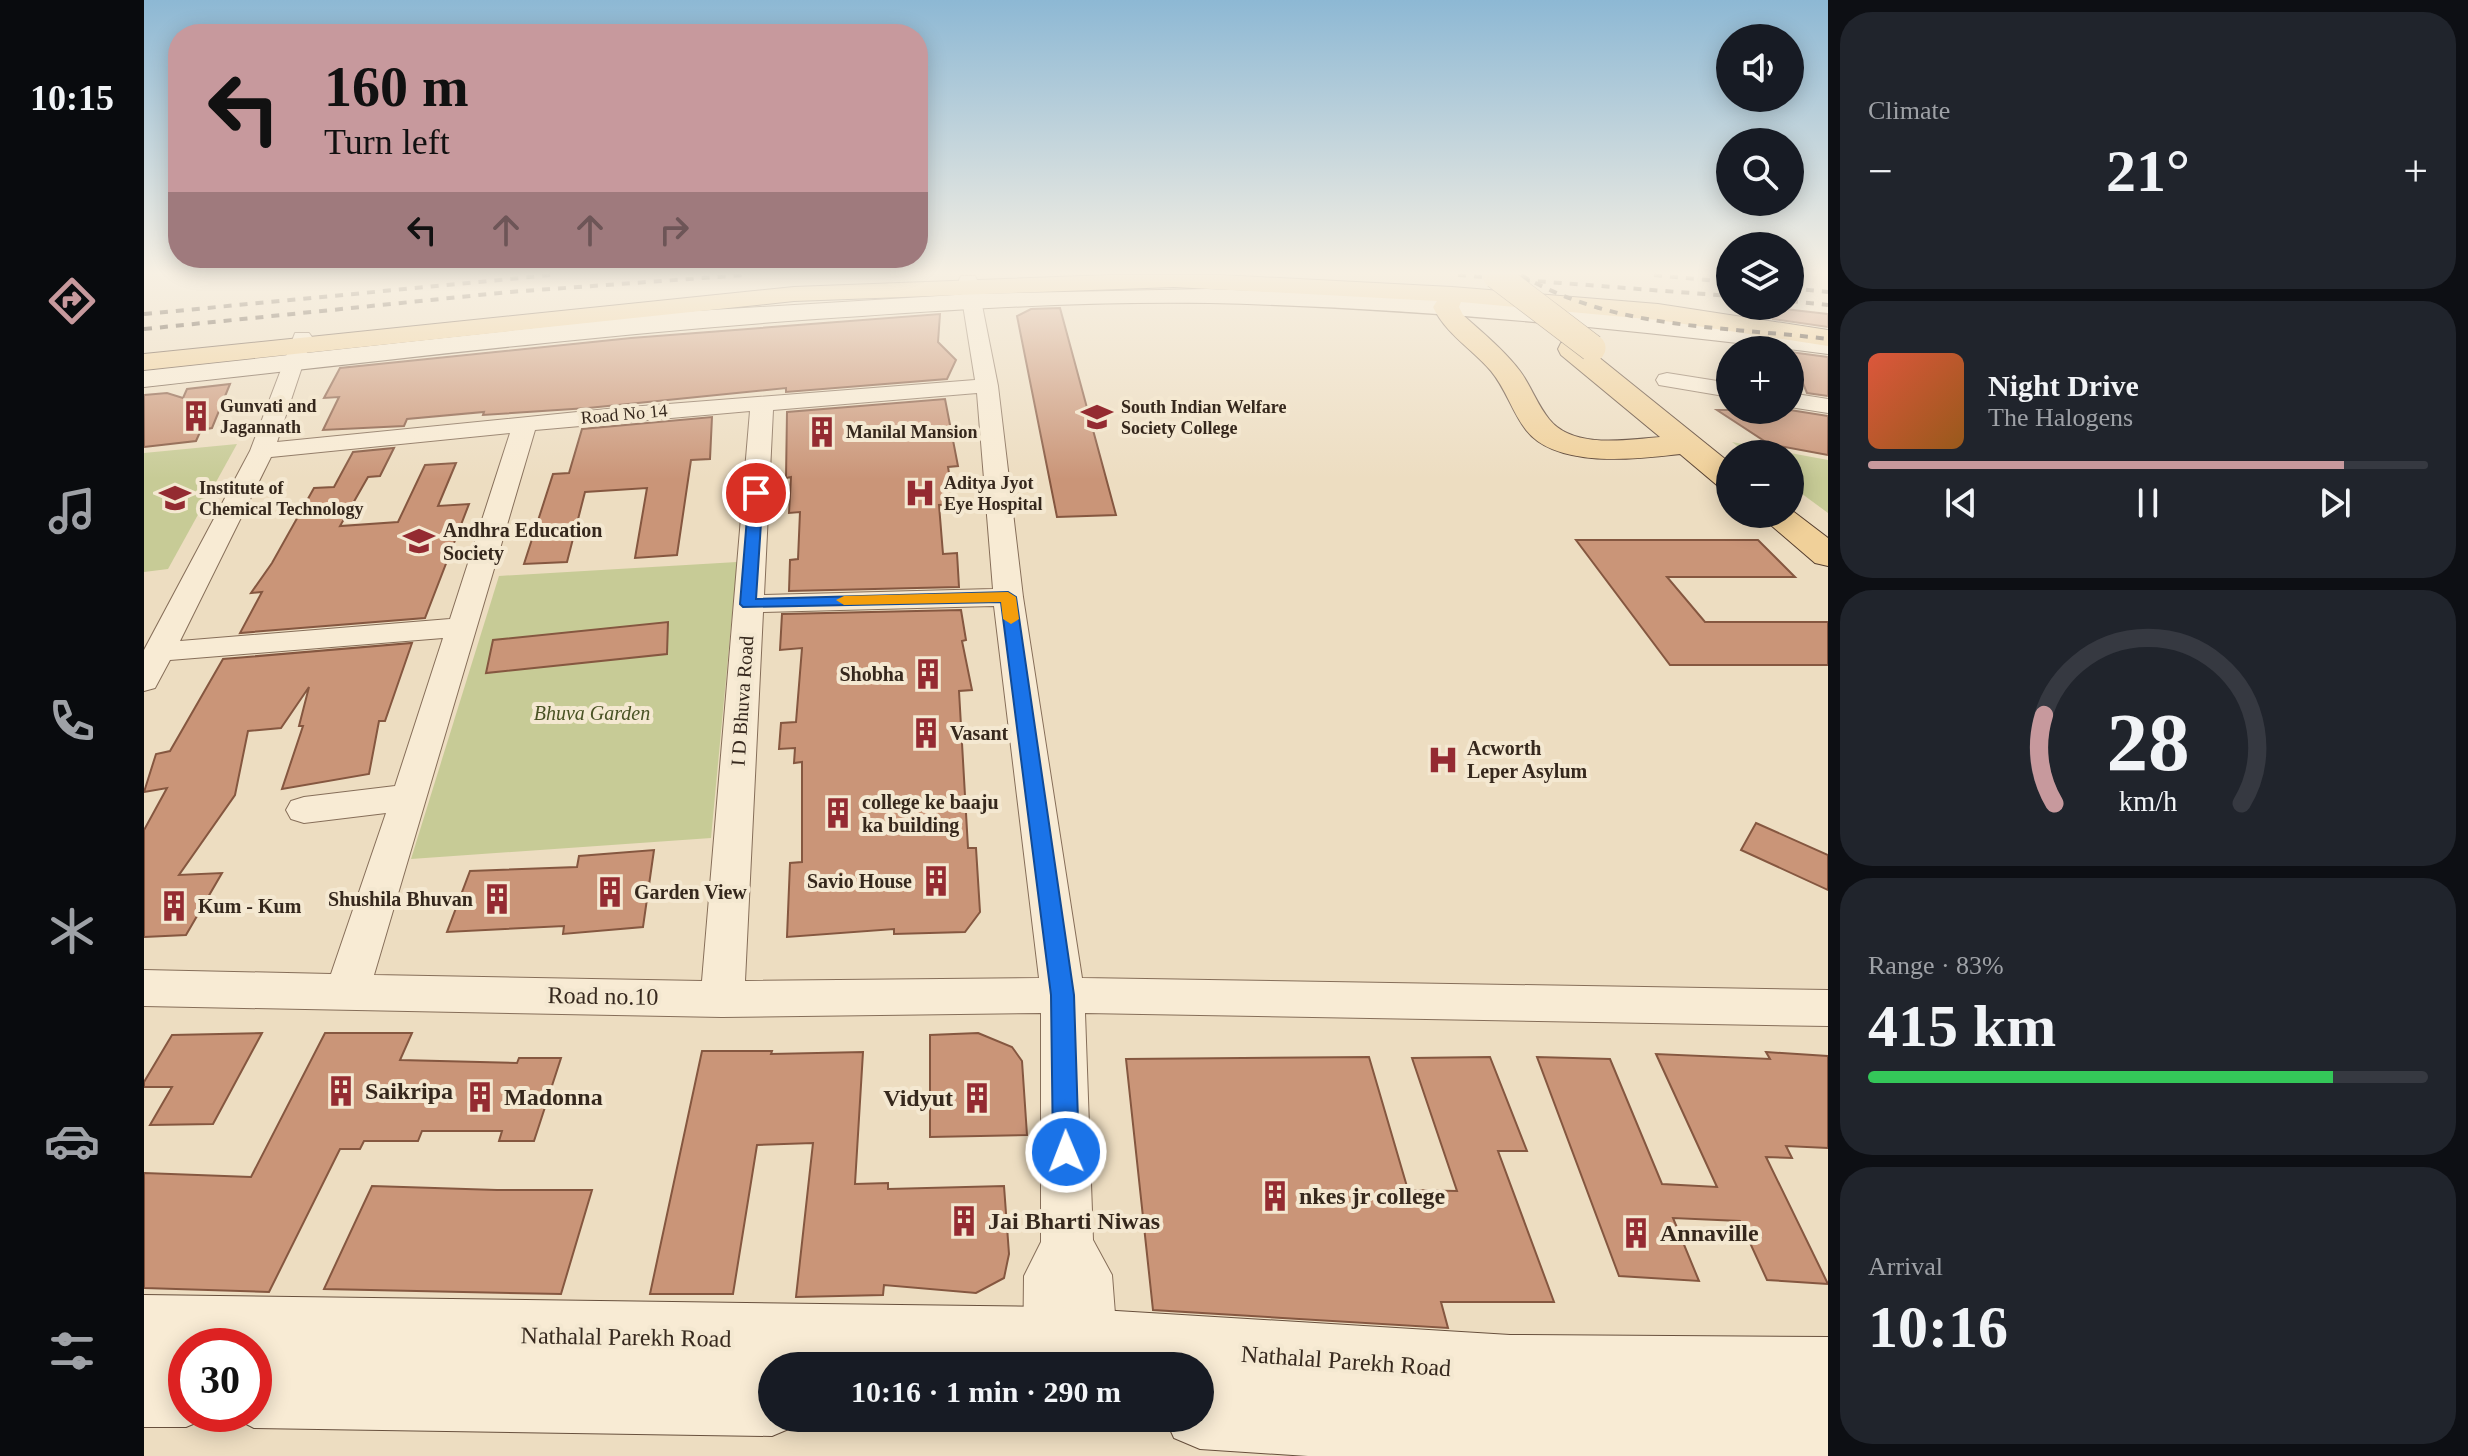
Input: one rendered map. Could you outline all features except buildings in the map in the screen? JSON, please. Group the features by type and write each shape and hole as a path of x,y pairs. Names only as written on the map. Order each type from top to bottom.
{"main road":[{"path":"1476,343 1511,377 1532,419 1550,436 1572,444 1604,447 1684,444"},
{"path":"1573,343 1716,446"},
{"path":"1574,343 1684,444 1716,468"},
{"path":"144,359 298,349"},
{"path":"144,369 298,349"},
{"path":"1804,514 1828,532"},
{"path":"1793,528 1828,555"}],"street":[{"path":"144,379 298,349 378,343"},
{"path":"979,343 987,386 1008,597 1063,995 1067,1247 1085,1275 1072,1352"},
{"path":"144,681 262,451 298,349"},
{"path":"1667,380 1716,388"},
{"name":"Road No 14","path":"262,451 525,424 987,386"},
{"path":"1804,402 1828,406"},
{"name":"I D Bhuva Road","path":"722,999 762,403"},
{"path":"347,991 525,424"},
{"path":"748,604 1008,597"},
{"path":"159,652 463,627"},
{"path":"304,810 410,797"},
{"name":"Road no.10","path":"144,988 722,999 1063,995 1828,1008"},
{"name":"Nathalal Parekh Road","path":"144,1331 955,1352"},
{"name":"Nathalal Parekh Road","path":"1214,1361 1510,1372 1784,1413"},
{"name":"Nathalal Parekh Road","path":"1214,1413 1550,1433 1784,1413 1828,1374"},
{"path":"144,1390 168,1390"},
{"path":"272,1391 758,1399"}],"green space":[{"path":"237,444 168,569 144,572 144,453"},
{"path":"1804,456 1828,460 1828,513 1804,495"},
{"name":"Bhuva Garden","path":"737,562 711,838 411,859 499,576"}],"slow traffic":[{"path":"844,600 1008,597 1011,619"}],"place":[{"name":"Gunvati and Jagannath","path":"196,416"},
{"name":"South Indian Welfare Society College","path":"1097,417"},
{"name":"Manilal Mansion","path":"822,432"},
{"name":"Aditya Jyot Eye Hospital","path":"920,493"},
{"name":"Institute of Chemical Technology","path":"175,498"},
{"name":"Andhra Education Society","path":"419,541"},
{"name":"Shobha","path":"928,674"},
{"name":"Vasant","path":"926,733"},
{"name":"Acworth Leper Asylum","path":"1443,760"},
{"name":"college ke baaju ka building","path":"838,813"},
{"name":"Savio House","path":"936,881"},
{"name":"Garden View","path":"610,892"},
{"name":"Shushila Bhuvan","path":"497,899"},
{"name":"Kum - Kum","path":"174,906"},
{"name":"Saikripa","path":"341,1091"},
{"name":"Madonna","path":"480,1097"},
{"name":"Vidyut","path":"977,1098"},
{"name":"nkes jr college","path":"1275,1196"},
{"name":"Jai Bharti Niwas","path":"964,1221"},
{"name":"Annaville","path":"1636,1233"}],"route":[{"path":"756,493 748,604 1008,597 1063,995 1066,1152"}]}
